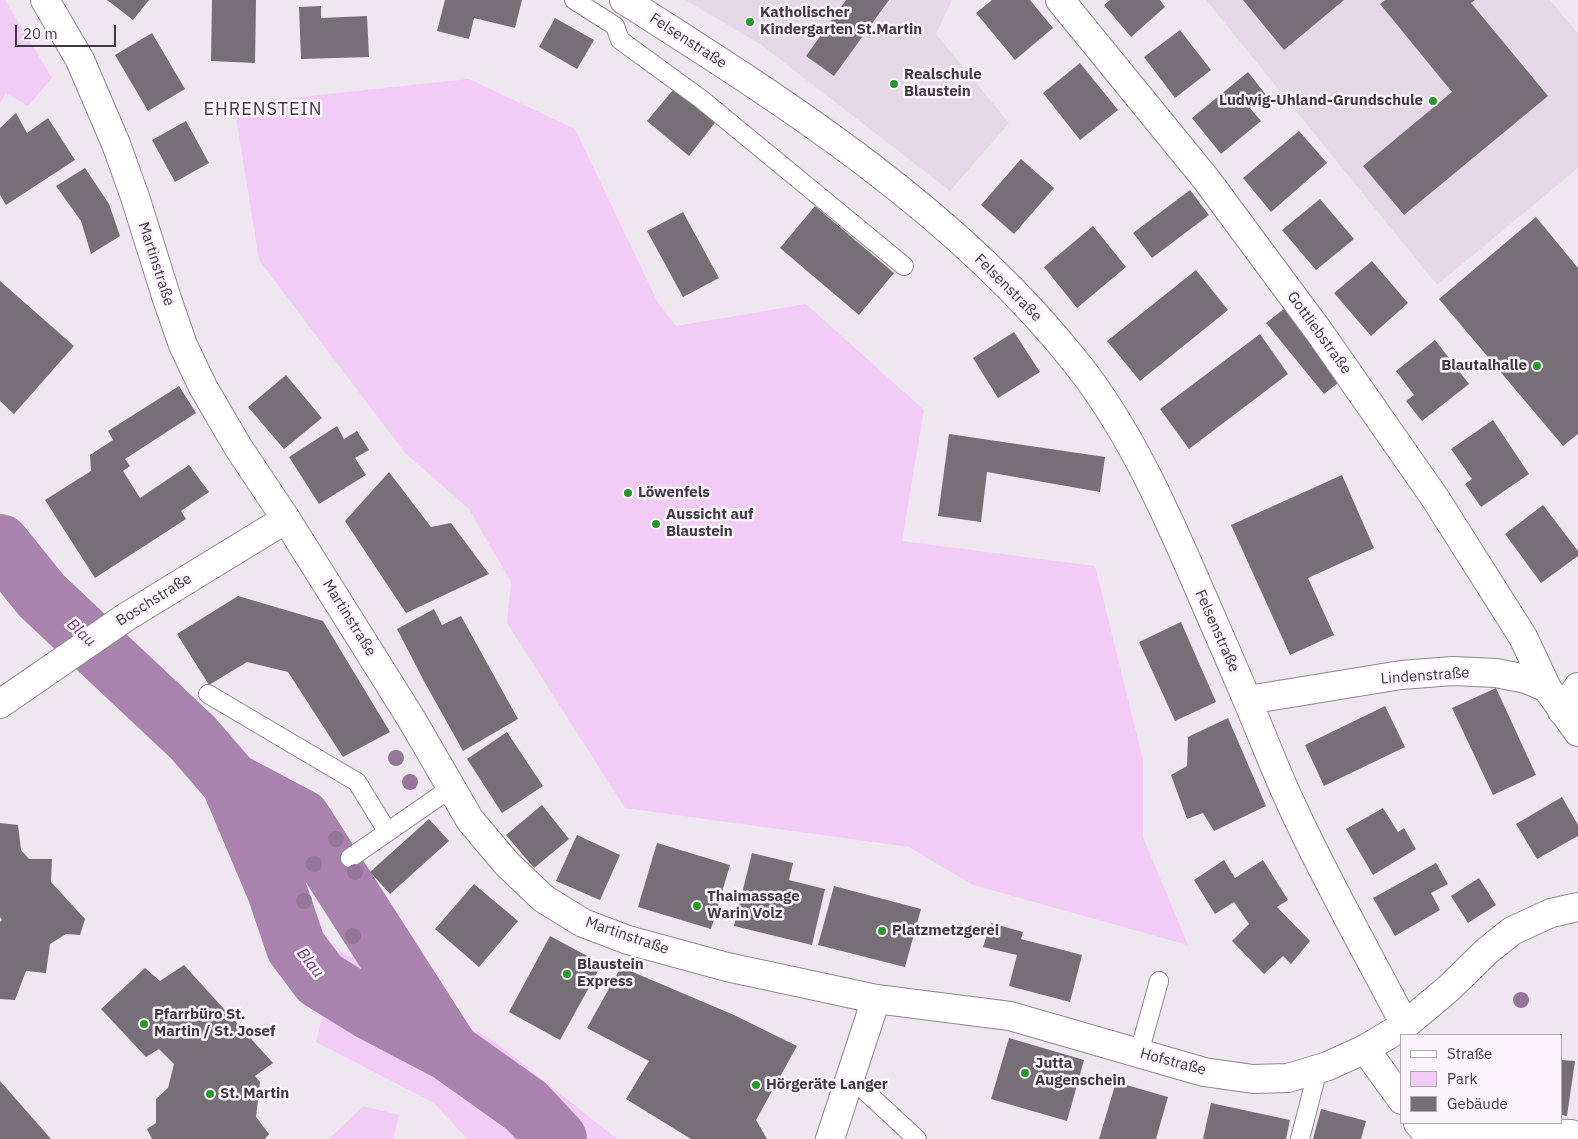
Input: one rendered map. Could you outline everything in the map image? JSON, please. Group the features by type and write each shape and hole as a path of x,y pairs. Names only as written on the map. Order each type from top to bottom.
{"street":[{"name":"Martinstraße","path":"45,0 80,60 116,144 183,345 203,387 238,447 412,720 470,820 507,864 544,899 583,923 628,940 727,967 876,999"},
{"name":"Felsenstraße","path":"624,0 748,79 904,193 976,256 1031,310 1079,366 1130,442 1173,529 1248,700"},
{"name":"Gottliebstraße","path":"1060,0 1206,179 1320,333 1435,498 1523,637 1547,688"},
{"name":"Boschstraße","path":"0,704 126,617 286,520"},
{"name":"Lindenstraße","path":"1248,700 1387,677 1453,671 1496,673 1526,679 1547,688"},
{"path":"1570,722 1578,687"},
{"path":"1547,688 1570,722"},
{"path":"1248,700 1292,806 1404,1025"},
{"name":"Hofstraße","path":"876,999 1010,1016 1204,1072 1253,1079 1288,1078 1328,1066 1365,1049 1404,1025 1448,990 1486,950 1512,931 1551,913 1578,907"},
{"path":"830,1139 876,999"},
{"path":"1365,1049 1400,1097"},
{"path":"1419,1124 1423,1129 1571,1134 1570,1139"}],"lane":[{"path":"574,0 615,26 620,40 701,99 904,266"},
{"path":"208,694 357,782 387,831"},
{"path":"350,858 451,788"},
{"path":"1139,1053 1160,981"},
{"path":"1300,1139 1318,1069"},
{"path":"850,1077 917,1139"}],"shaded area":[{"name":"Realschule Blaustein","path":"685,0 952,0 936,34 1009,123 950,191 760,44"},
{"name":"Ludwig-Uhland-Grundschule","path":"1206,0 1550,0 1578,34 1578,168 1437,285"}],"green space":[{"path":"0,0 5,0 52,78 28,106 6,93 0,103"},
{"path":"469,79 575,129 658,303 676,326 806,304 924,410 902,541 1095,566 1143,760 1143,837 1188,945 973,885 909,847 625,808 507,623 511,582 469,509 405,453 259,260 234,104"},
{"path":"339,950 499,1045 617,1139 467,1139 434,1103 316,1042"},
{"path":"363,1106 399,1115 393,1139 329,1139"}],"building":[{"path":"107,0 149,0 133,20"},
{"path":"212,0 256,0 255,63 211,61"},
{"path":"445,0 522,0 515,28 474,18 469,39 437,31"},
{"path":"846,0 889,0 834,76 806,56"},
{"path":"992,0 1030,0 1053,28 1015,60 976,13"},
{"path":"1110,0 1160,0 1165,7 1131,37 1104,5"},
{"path":"1243,0 1344,0 1284,50"},
{"path":"1385,0 1475,0 1471,3 1548,96 1404,215 1363,166 1452,92 1380,4"},
{"path":"321,6 321,18 367,16 369,57 301,59 299,7"},
{"path":"555,18 594,40 577,69 539,47"},
{"path":"1180,30 1211,70 1175,98 1144,57"},
{"path":"152,33 185,89 148,111 115,55"},
{"path":"1080,63 1118,110 1080,140 1043,93"},
{"path":"1248,72 1266,95 1250,108 1261,121 1221,154 1192,118"},
{"path":"678,84 718,119 689,156 647,121"},
{"path":"16,113 27,133 48,118 75,160 6,205 0,195 0,128"},
{"path":"186,121 209,163 175,182 152,140"},
{"path":"1299,131 1327,163 1271,212 1243,178"},
{"path":"1021,159 1054,188 1014,234 981,205"},
{"path":"85,168 109,204 120,236 91,254 81,221 56,186"},
{"path":"1190,190 1209,215 1152,258 1133,233"},
{"path":"1320,199 1354,239 1316,270 1282,230"},
{"path":"815,206 894,273 859,315 780,248"},
{"path":"683,212 719,278 683,297 647,231"},
{"name":"Blautalhalle","path":"1536,217 1578,268 1578,434 1563,446 1439,299"},
{"path":"1093,226 1126,267 1077,308 1044,267"},
{"path":"1372,261 1408,303 1371,336 1334,293"},
{"path":"1196,270 1228,310 1140,381 1107,341"},
{"path":"0,281 74,346 14,414 0,401"},
{"path":"1285,308 1343,379 1324,394 1266,323"},
{"path":"1014,332 1040,372 998,398 973,358"},
{"path":"1260,334 1288,374 1189,449 1160,409"},
{"path":"1435,340 1469,384 1422,421 1406,401 1414,395 1396,371"},
{"path":"286,375 322,418 284,449 248,407"},
{"path":"179,386 196,413 125,459 130,466 123,471 140,498 189,465 209,492 181,511 186,519 95,578 45,500 91,471 90,455 113,440 108,431"},
{"path":"1493,420 1529,474 1481,507 1465,484 1472,479 1451,449"},
{"path":"337,426 344,439 357,431 369,450 355,458 366,475 319,504 289,457"},
{"path":"949,434 1105,457 1100,492 987,472 981,522 938,516"},
{"path":"389,472 431,527 451,523 489,574 406,613 345,521"},
{"path":"1342,475 1374,548 1308,578 1334,635 1290,655 1231,525"},
{"path":"1543,505 1578,551 1578,556 1541,583 1505,534"},
{"path":"238,596 323,621 390,732 343,757 288,672 247,662 209,685 177,634"},
{"path":"434,609 442,625 461,616 518,719 463,751 397,629"},
{"path":"1181,622 1216,702 1175,721 1139,642"},
{"path":"1496,688 1536,775 1493,795 1452,708"},
{"path":"1385,706 1405,747 1324,786 1305,745"},
{"path":"1228,718 1266,806 1214,831 1203,813 1187,819 1171,775 1187,766 1188,737"},
{"path":"507,732 543,786 502,813 467,759"},
{"path":"1562,797 1578,825 1578,836 1537,859 1516,824"},
{"path":"542,805 569,839 534,868 506,835"},
{"path":"1383,808 1398,832 1404,828 1416,849 1373,875 1346,829"},
{"path":"429,819 449,841 390,894 370,872"},
{"path":"0,823 18,825 21,850 29,859 52,859 51,882 85,919 80,935 66,934 50,944 46,973 26,971 15,1000 0,999 0,922 2,920 0,917"},
{"path":"577,835 620,855 600,900 556,881"},
{"path":"657,843 730,865 711,929 638,907"},
{"path":"752,853 793,863 789,880 825,889 812,945 734,926"},
{"path":"1224,860 1235,878 1263,860 1288,900 1277,907 1310,941 1291,964 1283,956 1264,974 1232,941 1249,924 1234,902 1215,914 1194,880"},
{"path":"1436,863 1448,884 1431,893 1440,910 1395,936 1373,898"},
{"path":"1479,878 1496,905 1468,923 1451,896"},
{"path":"474,884 518,921 479,967 435,929"},
{"path":"834,886 921,909 905,967 818,945"},
{"path":"991,923 1023,932 1021,939 1082,955 1070,1002 1009,986 1017,955 983,947"},
{"path":"550,936 602,964 560,1040 509,1012"},
{"path":"184,965 273,1063 255,1076 260,1082 256,1117 269,1134 265,1139 152,1139 147,1129 156,1123 156,1099 168,1088 174,1064 159,1049 146,1057 101,1009 145,968 160,981"},
{"path":"621,967 734,1015 797,1046 756,1120 767,1139 691,1139 626,1099 649,1061 587,1028"},
{"path":"1009,1038 1084,1060 1067,1121 991,1099"},
{"path":"1563,1060 1575,1061 1567,1116 1563,1115"},
{"path":"0,1081 51,1139 0,1139"},
{"path":"1116,1082 1168,1097 1156,1139 1099,1139"},
{"path":"1211,1103 1290,1120 1286,1139 1203,1139"},
{"path":"1321,1109 1366,1121 1361,1139 1313,1139"}],"waterway":[{"name":"Blau","path":"0,544 42,596 193,738 231,782 277,891 296,947 320,979 370,1010 450,1052 526,1106 557,1139"},
{"name":"Blau","path":"231,782 301,819 449,1050"}],"place":[{"name":"Katholischer Kindergarten St.Martin","path":"750,22"},
{"name":"Realschule Blaustein","path":"894,84"},
{"name":"Ludwig-Uhland-Grundschule","path":"1433,101"},
{"name":"Blautalhalle","path":"1537,366"},
{"name":"Löwenfels","path":"628,493"},
{"name":"Aussicht auf Blaustein","path":"656,524"},
{"name":"Thaimassage Warin Volz","path":"697,906"},
{"name":"Platzmetzgerei","path":"882,931"},
{"name":"Blaustein Express","path":"567,974"},
{"name":"Pfarrbüro St. Martin / St. Josef","path":"144,1024"},
{"name":"Jutta Augenschein","path":"1025,1073"},
{"name":"Hörgeräte Langer","path":"756,1085"},
{"name":"St. Martin","path":"210,1094"}],"district":[{"name":"EHRENSTEIN","path":"263,110"}]}
